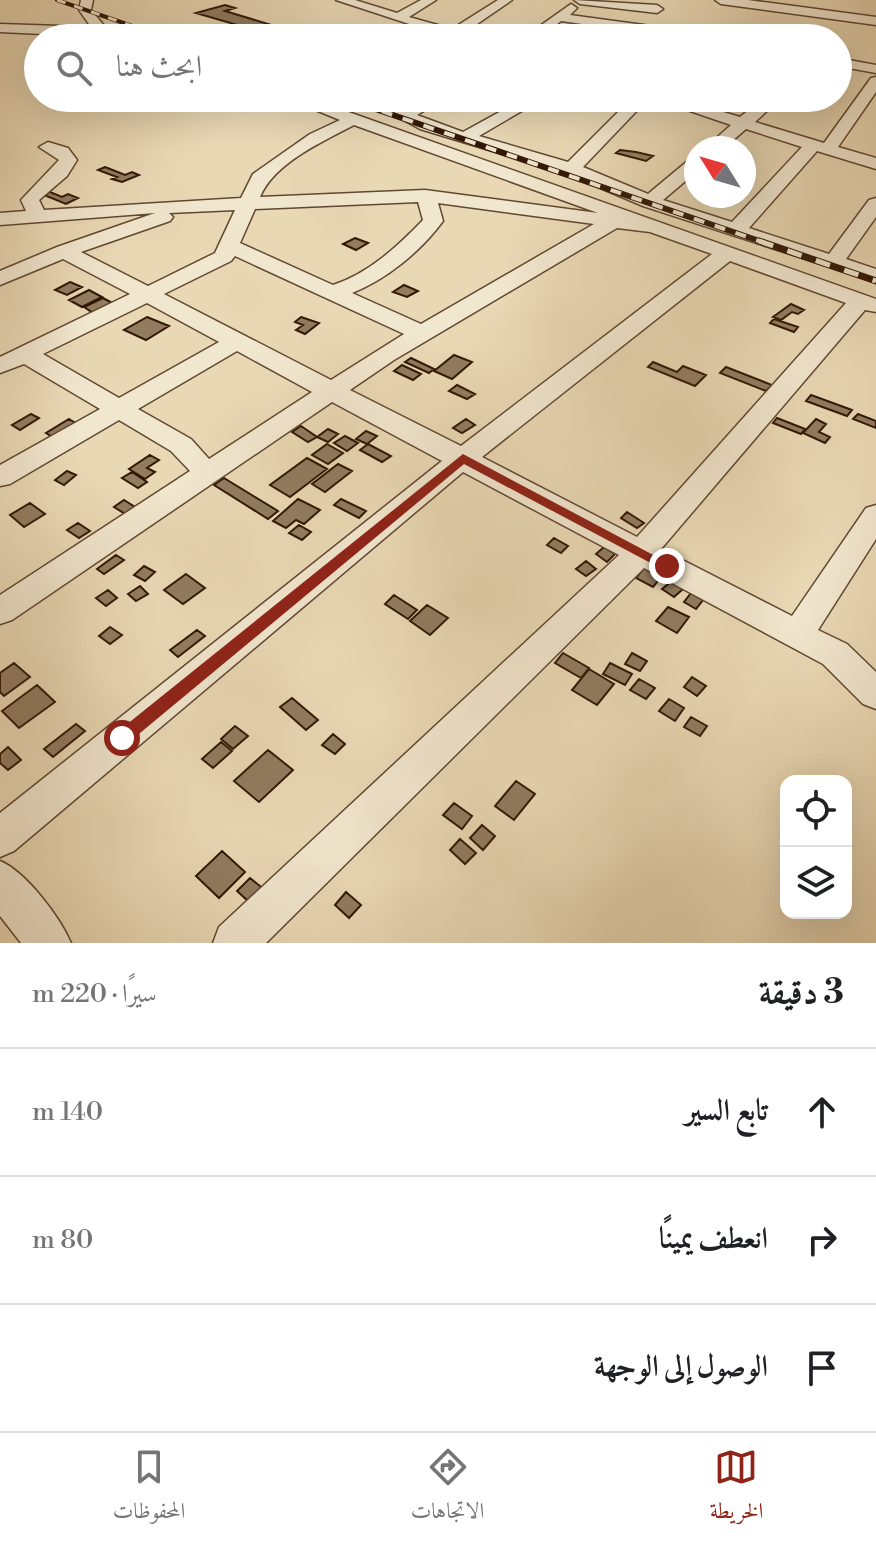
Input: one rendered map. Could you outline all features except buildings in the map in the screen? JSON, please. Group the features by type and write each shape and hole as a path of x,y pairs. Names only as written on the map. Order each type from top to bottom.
{"street":[{"path":"87,0 85,10 96,24"},
{"path":"399,17 430,0"},
{"path":"471,24 506,0"},
{"path":"549,24 581,0 662,4"},
{"path":"721,0 758,2 876,21"},
{"path":"348,1 421,24"},
{"path":"730,24 758,2"},
{"path":"639,24 662,4"},
{"path":"558,17 606,24"},
{"path":"0,28 24,29"},
{"path":"852,65 876,69"},
{"path":"852,109 876,81"},
{"path":"334,112 664,228"},
{"path":"400,112 426,126 571,169 732,241 871,294"},
{"path":"406,115 411,112"},
{"path":"464,138 511,112"},
{"path":"571,169 627,112"},
{"path":"705,112 876,164"},
{"path":"729,136 757,112"},
{"path":"0,838 732,241 850,112"},
{"path":"0,366 224,257 259,178 316,138 354,119"},
{"path":"38,216 30,200 36,189 64,171 68,160 62,152 48,147"},
{"path":"650,202 684,173"},
{"path":"332,293 356,286 401,255 433,221 425,196"},
{"path":"0,219 194,206 425,196 664,228 833,262 871,294"},
{"path":"833,262 876,204"},
{"path":"0,279 64,251 194,206"},
{"path":"0,611 421,333 612,222"},
{"path":"229,246 421,333"},
{"path":"64,251 835,654 876,694"},
{"path":"235,943 641,552 871,294"},
{"path":"0,477 238,341"},
{"path":"25,354 181,445 207,473"},
{"path":"798,634 876,515"},
{"path":"0,882 49,943"}],"railway":[{"path":"57,0 126,24"},
{"path":"384,112 765,243"},
{"path":"759,241 876,281"}],"route":[{"path":"122,738 463,458 667,566"}]}
